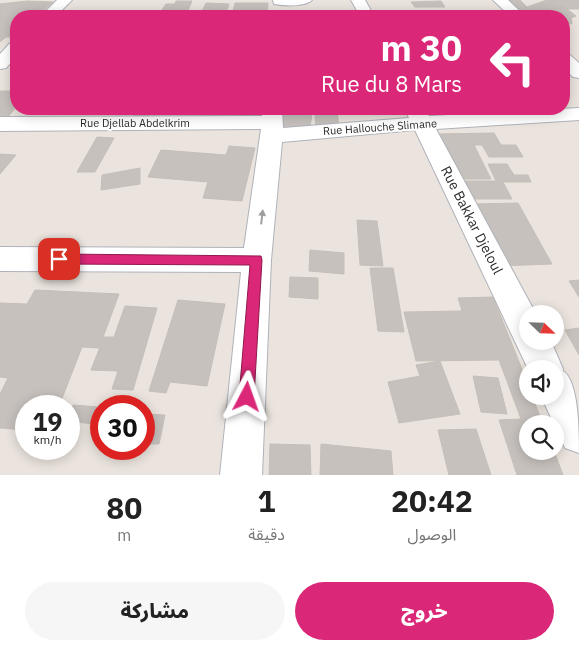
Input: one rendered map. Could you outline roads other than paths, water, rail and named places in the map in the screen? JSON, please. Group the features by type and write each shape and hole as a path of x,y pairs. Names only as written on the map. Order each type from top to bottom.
{"street":[{"path":"55,10 66,0"},
{"path":"279,1 305,0"},
{"path":"500,0 511,10"},
{"path":"0,64 10,53"},
{"name":"Rue Hallouche Slimane","path":"271,122 499,115"},
{"name":"Rue Bakkar Djeloul","path":"419,116 519,313"},
{"path":"241,475 256,260 271,122"},
{"name":"Rue Djellab Abdelkrim","path":"0,124 271,122"},
{"path":"0,259 256,260"},
{"path":"564,404 579,434"}]}
